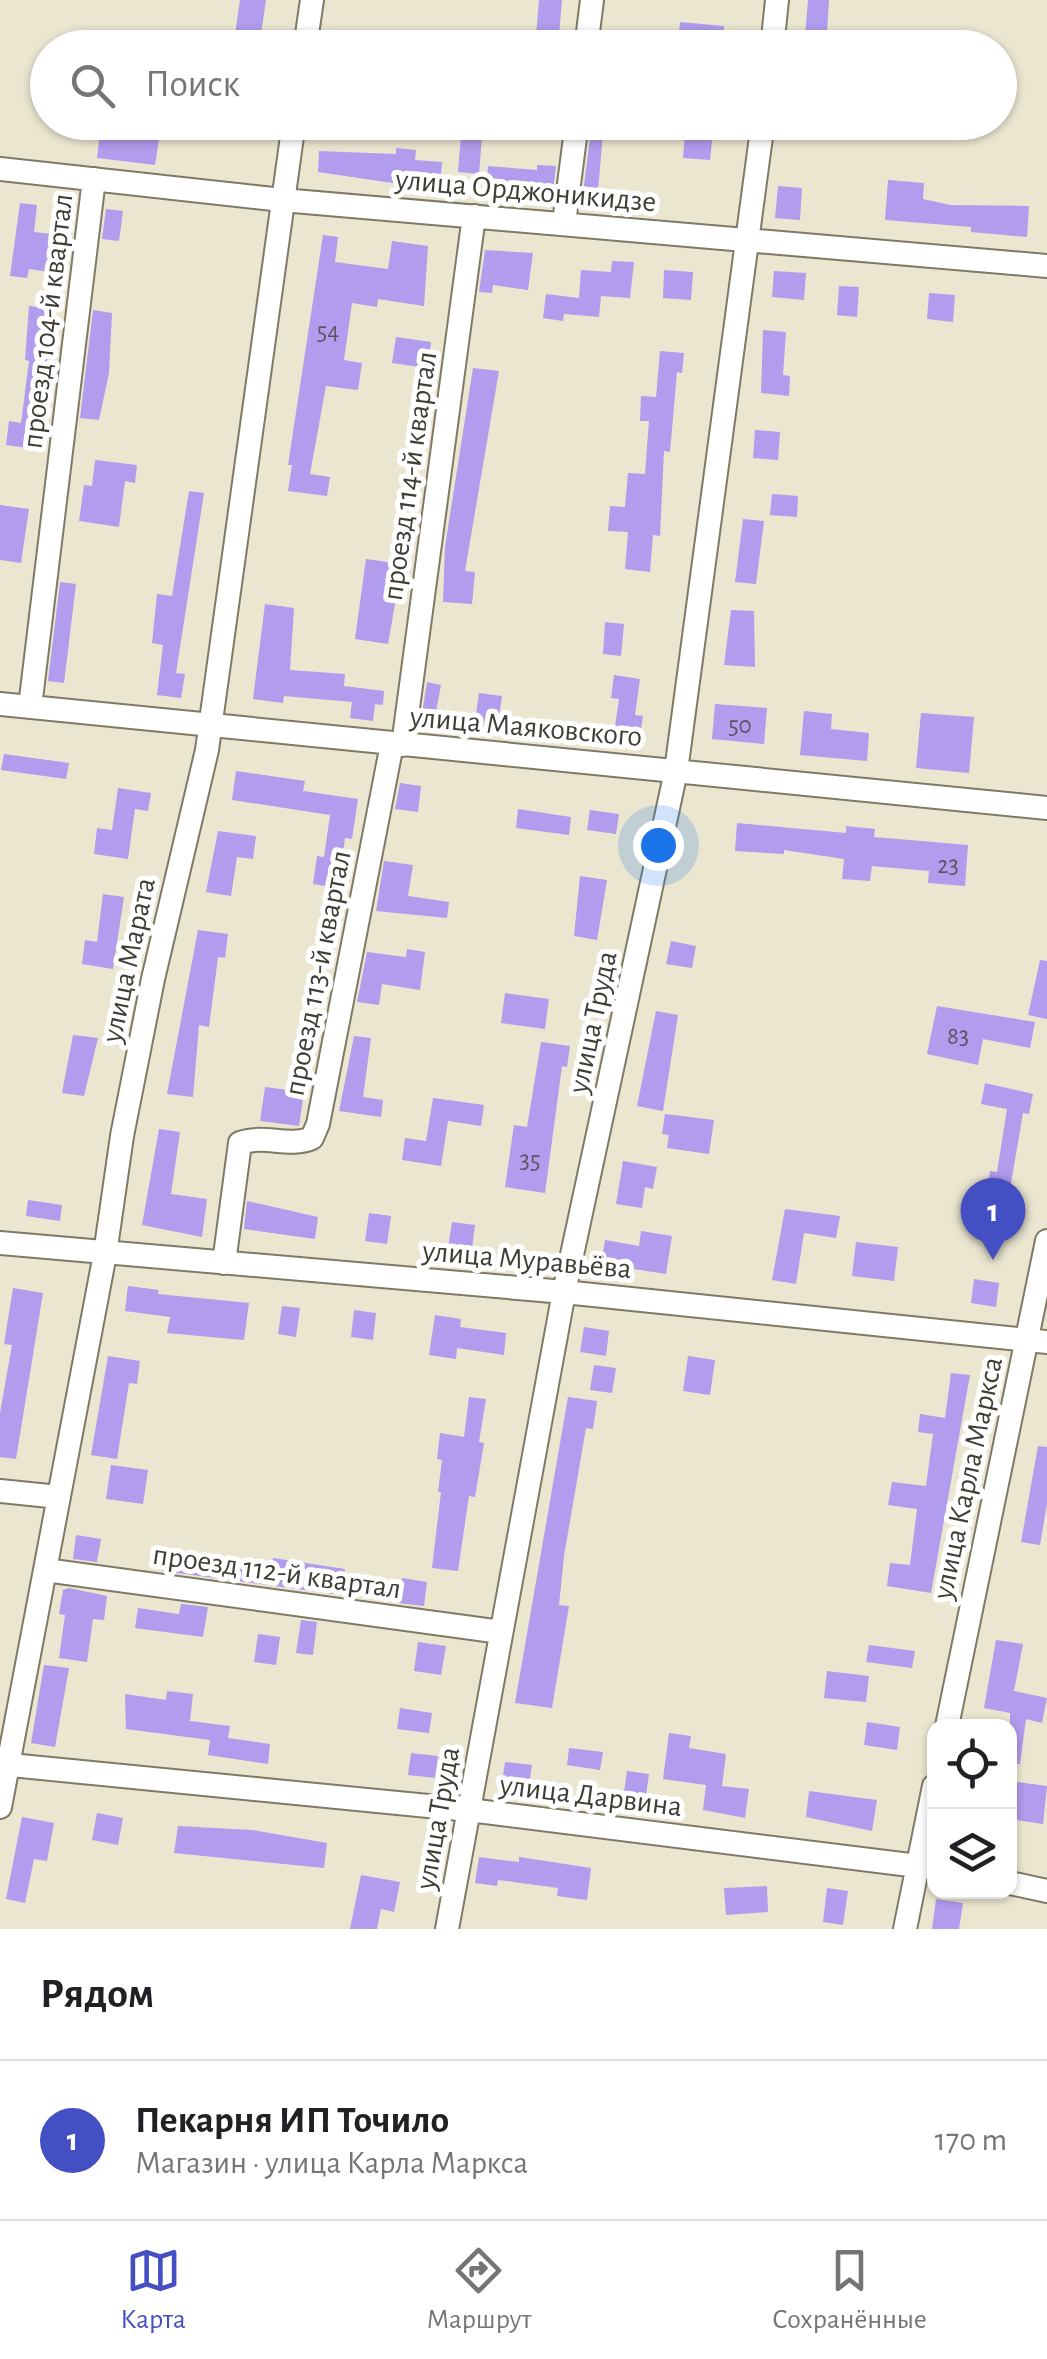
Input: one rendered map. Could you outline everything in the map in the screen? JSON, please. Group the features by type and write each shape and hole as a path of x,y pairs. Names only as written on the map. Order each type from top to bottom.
{"street":[{"path":"308,30 312,0"},
{"path":"588,30 592,0"},
{"path":"774,30 778,0"},
{"name":"улица Марата","path":"0,1807 4,1764 105,1254 122,1136 152,979 210,726 291,140"},
{"path":"564,223 574,140"},
{"name":"улица Труда","path":"447,1929 564,1292 676,771 761,140"},
{"name":"улица Орджоникидзе","path":"0,169 282,200 1047,266"},
{"name":"проезд 104-й квартал","path":"30,707 94,180"},
{"name":"проезд 114-й квартал","path":"398,744 474,216"},
{"name":"улица Маяковского","path":"0,704 1047,808"},
{"name":"проезд 113-й квартал","path":"224,1264 240,1143 252,1139 301,1142 312,1138 318,1124 398,744"},
{"name":"улица Карла Маркса","path":"949,1719 1037,1341 1047,1241"},
{"name":"улица Муравьёва","path":"0,1244 564,1292 1037,1341"},
{"path":"0,1491 59,1496"},
{"name":"проезд 112-й квартал","path":"45,1570 502,1632"},
{"name":"улица Дарвина","path":"4,1764 469,1810 926,1867"},
{"path":"905,1929 926,1867 932,1809"},
{"path":"1017,1885 1047,1891"}],"building":[{"path":"240,0 266,0 262,30 236,30"},
{"path":"539,0 562,0 560,30 536,30"},
{"path":"808,0 829,0 827,30 806,30"},
{"path":"680,22 724,26 724,30 679,30"},
{"path":"99,140 159,140 155,165 97,158"},
{"path":"461,140 482,140 479,174 458,172"},
{"path":"590,140 602,140 597,202 582,201"},
{"path":"684,140 712,140 710,160 683,158"},
{"path":"396,148 416,150 415,160 442,162 440,190 318,172 319,151 396,154"},
{"path":"537,165 556,166 552,198 486,194 488,166 537,170"},
{"path":"888,180 924,183 923,199 950,205 1029,206 1027,237 971,232 971,227 885,220"},
{"path":"778,186 802,188 800,220 775,218"},
{"path":"20,203 37,205 34,232 61,235 56,273 29,269 27,278 10,276"},
{"path":"106,209 123,211 119,241 102,239"},
{"path":"323,235 338,237 335,262 388,269 392,241 428,246 424,306 378,299 377,307 352,303 344,360 362,363 358,390 326,386 310,474 330,477 327,496 288,491 292,465 288,465"},
{"path":"485,250 533,253 528,290 493,285 492,293 479,292"},
{"path":"612,261 634,262 630,298 601,296 599,317 564,314 563,321 543,318 546,294 579,298 581,270 611,272"},
{"path":"664,270 693,272 691,300 663,298"},
{"path":"774,271 806,273 804,300 772,297"},
{"path":"839,286 859,287 857,317 837,315"},
{"path":"929,293 955,295 953,322 927,319"},
{"path":"29,306 54,309 35,449 6,445 9,421 21,423 29,361 25,360"},
{"path":"93,310 112,313 109,373 99,420 80,418"},
{"path":"763,330 786,332 783,375 790,376 789,396 761,393"},
{"path":"396,337 431,342 428,368 392,363"},
{"path":"660,351 684,353 682,373 677,372 670,452 664,451 660,536 653,535 650,572 625,569 628,532 608,531 610,506 625,507 628,473 645,474 649,421 640,421 641,396 656,397"},
{"path":"473,368 499,371 465,571 475,572 472,604 443,602 445,547"},
{"path":"755,430 780,432 778,460 753,458"},
{"path":"95,460 137,465 135,483 125,481 119,527 79,521 84,485 92,486"},
{"path":"189,491 204,493 176,673 185,674 181,698 157,695 163,645 152,643 157,594 172,596"},
{"path":"772,494 798,496 797,517 770,515"},
{"path":"0,505 29,509 21,563 0,560"},
{"path":"743,519 764,521 756,584 735,582"},
{"path":"366,559 402,564 388,644 355,639"},
{"path":"60,582 76,584 64,683 48,681"},
{"path":"265,604 294,608 290,670 345,674 344,686 384,691 383,705 375,704 373,721 350,718 352,702 284,696 283,703 253,699"},
{"path":"731,610 754,611 755,667 724,665"},
{"path":"605,622 624,624 621,656 603,654"},
{"path":"614,675 640,679 635,715 643,716 640,736 614,733 619,699 611,698"},
{"path":"427,682 441,685 434,723 421,720"},
{"path":"479,693 502,696 497,732 474,728"},
{"path":"715,704 767,708 764,744 712,739"},
{"path":"804,711 832,714 831,729 869,733 867,761 800,755"},
{"path":"921,713 974,717 969,773 916,768"},
{"path":"4,754 69,763 66,779 1,770"},
{"path":"236,771 305,781 303,791 358,799 352,839 345,838 338,888 313,884 317,856 324,857 330,815 232,800"},
{"path":"400,783 421,786 418,812 395,809"},
{"path":"118,788 151,793 148,811 135,809 128,859 94,854 97,828 112,830"},
{"path":"518,809 571,817 569,835 516,828"},
{"path":"590,810 619,814 616,834 587,830"},
{"path":"737,823 846,833 846,826 875,829 874,837 968,845 965,886 928,883 929,871 872,866 870,881 842,879 844,859 784,850 784,854 735,851"},
{"path":"218,831 256,836 253,859 237,857 231,896 206,892"},
{"path":"384,861 413,865 408,896 449,902 447,918 376,911"},
{"path":"580,876 607,880 597,940 574,936"},
{"path":"103,894 124,897 113,969 82,964 85,940 97,942"},
{"path":"198,930 228,934 225,958 218,957 209,1027 199,1025 193,1097 167,1094"},
{"path":"671,941 696,946 692,968 666,964"},
{"path":"407,949 425,952 420,990 382,984 379,1005 357,1002 367,952 406,957"},
{"path":"1040,960 1047,961 1047,1019 1028,1015"},
{"path":"505,993 549,999 545,1029 501,1023"},
{"path":"937,1006 1035,1022 1030,1048 983,1039 978,1065 927,1054"},
{"path":"656,1011 678,1015 663,1111 637,1106"},
{"path":"73,1035 98,1038 84,1096 62,1093"},
{"path":"354,1036 371,1038 363,1097 383,1100 381,1117 339,1111"},
{"path":"541,1042 570,1046 567,1067 562,1066 545,1193 505,1187 514,1125 527,1127"},
{"path":"985,1083 1033,1094 1029,1114 1023,1113 1003,1230 972,1224 975,1208 984,1210 990,1171 997,1172 1007,1109 981,1104"},
{"path":"265,1087 304,1092 299,1126 260,1121"},
{"path":"433,1098 484,1105 481,1126 448,1121 441,1166 402,1160 405,1138 426,1141"},
{"path":"665,1114 714,1120 709,1154 667,1148 669,1135 662,1134"},
{"path":"159,1129 180,1132 171,1194 207,1199 202,1237 142,1225"},
{"path":"623,1161 657,1167 653,1189 645,1187 642,1208 616,1204"},
{"path":"28,1200 62,1205 60,1221 26,1216"},
{"path":"247,1201 318,1217 315,1239 244,1229"},
{"path":"785,1209 840,1216 836,1238 804,1233 796,1284 772,1280"},
{"path":"369,1213 391,1216 387,1244 365,1241"},
{"path":"452,1222 475,1225 471,1257 447,1254"},
{"path":"641,1231 672,1236 666,1274 601,1264 605,1240 639,1246"},
{"path":"856,1242 898,1247 894,1281 852,1276"},
{"path":"974,1279 999,1283 996,1307 971,1303"},
{"path":"128,1286 159,1290 158,1294 249,1303 244,1340 167,1333 170,1317 125,1311"},
{"path":"13,1288 43,1293 16,1459 0,1457 0,1413 12,1345 4,1344"},
{"path":"282,1306 300,1308 296,1337 278,1334"},
{"path":"354,1310 376,1313 373,1340 351,1337"},
{"path":"435,1315 461,1319 460,1327 506,1333 504,1355 457,1348 456,1359 429,1355"},
{"path":"584,1327 609,1331 606,1356 580,1352"},
{"path":"108,1356 140,1361 137,1384 129,1383 117,1459 91,1455"},
{"path":"688,1356 715,1360 710,1395 683,1391"},
{"path":"594,1365 616,1368 612,1393 590,1390"},
{"path":"951,1373 970,1375 931,1593 887,1586 890,1563 910,1565 917,1509 888,1505 892,1482 926,1486 933,1434 918,1432 920,1414 945,1418"},
{"path":"469,1397 486,1399 475,1497 469,1496 458,1571 432,1568 441,1492 442,1460 437,1459 440,1433 464,1437"},
{"path":"568,1397 597,1401 593,1429 586,1428 564,1556 559,1605 569,1606 552,1708 515,1703"},
{"path":"1038,1446 1047,1447 1047,1504 1040,1545 1021,1542"},
{"path":"111,1465 148,1470 143,1504 106,1499"},
{"path":"76,1535 101,1539 97,1562 73,1559"},
{"path":"164,1551 272,1564 273,1558 345,1569 342,1595 162,1571"},
{"path":"402,1578 427,1582 424,1606 398,1603"},
{"path":"63,1590 107,1596 104,1620 93,1619 87,1662 59,1658 65,1615 59,1614"},
{"path":"181,1604 208,1607 203,1637 135,1628 138,1608 179,1614"},
{"path":"301,1620 317,1622 313,1655 296,1653"},
{"path":"258,1634 280,1637 276,1665 254,1662"},
{"path":"996,1640 1023,1644 1014,1691 1047,1698 1042,1723 1026,1719 1020,1764 1017,1719 1010,1719 1010,1713 984,1708"},
{"path":"418,1642 446,1646 441,1675 414,1671"},
{"path":"869,1645 915,1651 912,1668 866,1662"},
{"path":"44,1665 69,1668 55,1747 31,1743"},
{"path":"827,1671 869,1676 866,1702 824,1698"},
{"path":"167,1691 193,1694 190,1721 230,1726 228,1738 270,1744 268,1764 208,1755 210,1740 126,1729 125,1694 166,1700"},
{"path":"400,1708 432,1713 429,1733 397,1729"},
{"path":"867,1722 900,1727 897,1750 864,1745"},
{"path":"669,1733 691,1736 689,1748 726,1754 722,1786 749,1789 745,1818 703,1810 706,1785 663,1779"},
{"path":"569,1748 603,1752 600,1770 567,1765"},
{"path":"411,1753 438,1756 435,1778 408,1775"},
{"path":"505,1762 532,1765 529,1786 502,1783"},
{"path":"627,1771 649,1774 645,1802 623,1799"},
{"path":"1017,1782 1047,1786 1043,1824 1017,1820"},
{"path":"809,1791 877,1800 872,1831 806,1817"},
{"path":"97,1813 123,1818 118,1845 92,1840"},
{"path":"22,1817 54,1823 47,1861 34,1859 25,1903 6,1899"},
{"path":"178,1826 252,1830 327,1843 324,1868 174,1853"},
{"path":"479,1857 519,1862 519,1857 591,1868 587,1900 557,1896 558,1888 498,1880 497,1886 475,1883"},
{"path":"361,1875 400,1882 394,1912 381,1909 377,1929 350,1929"},
{"path":"767,1886 768,1912 726,1915 724,1888"},
{"path":"827,1888 848,1891 843,1925 823,1922"},
{"path":"936,1899 963,1903 959,1929 932,1929"}],"place":[{"name":"Пекарня ИП Точило","path":"993,1260"}]}
